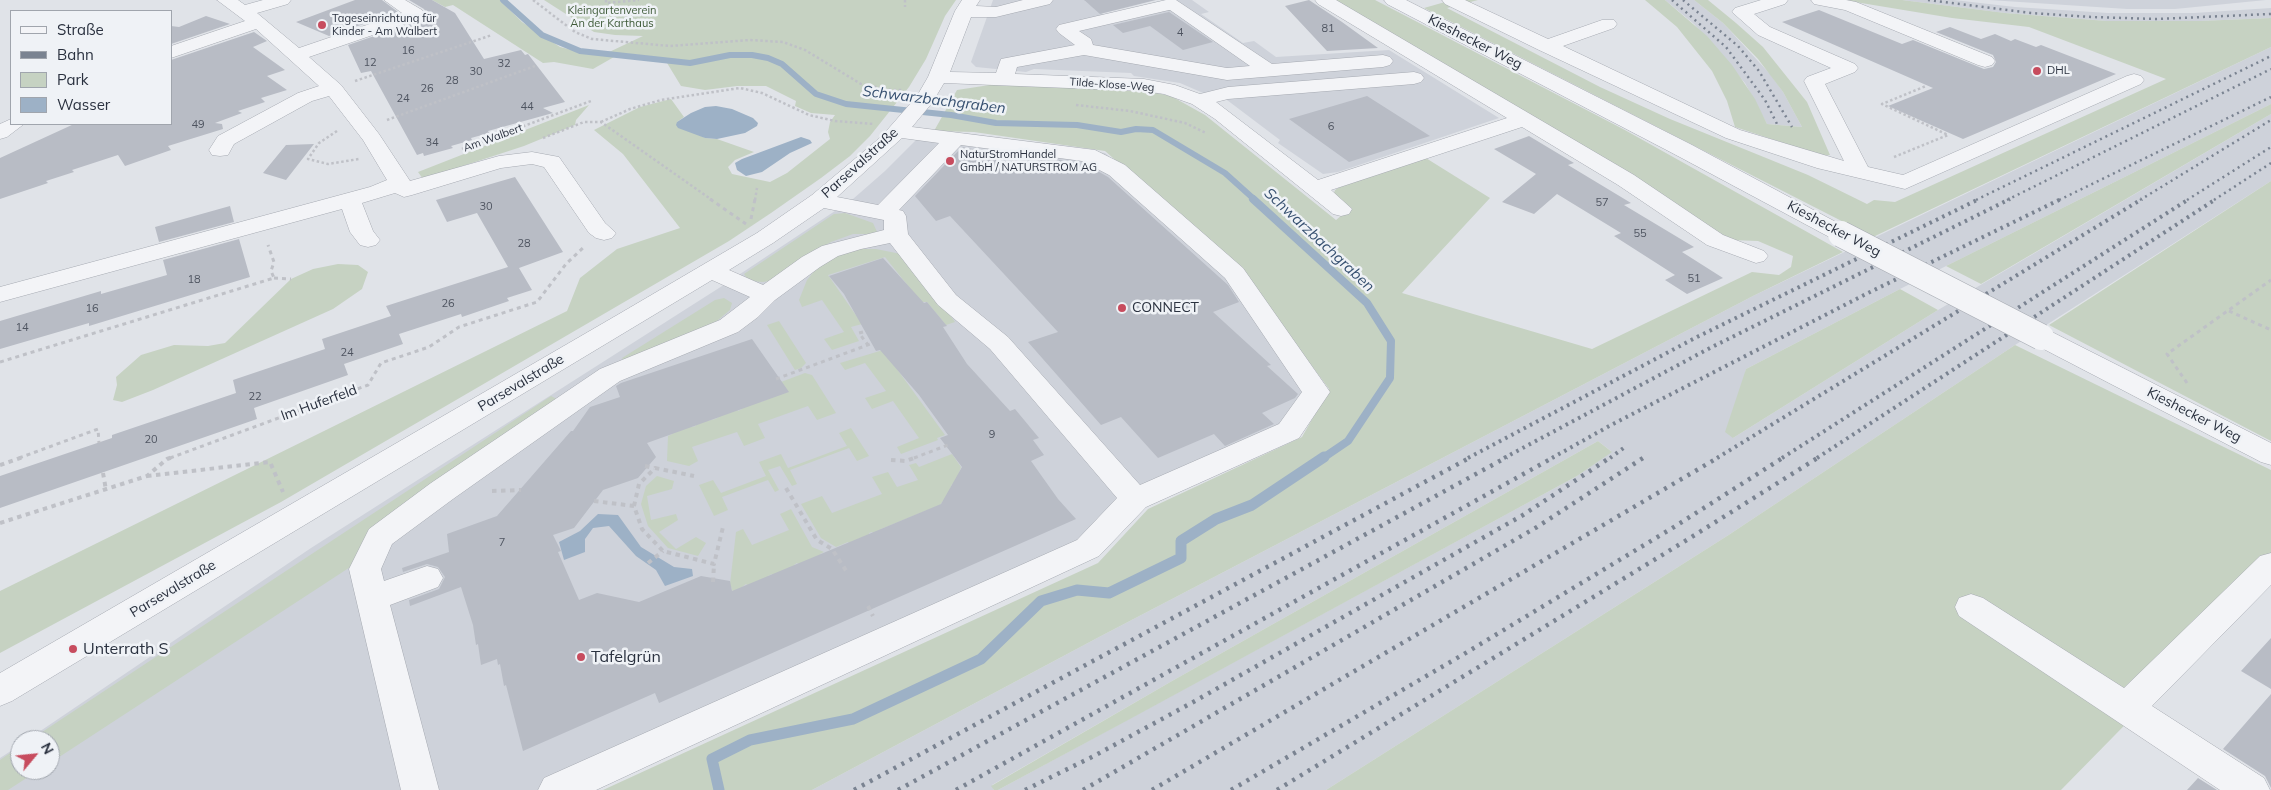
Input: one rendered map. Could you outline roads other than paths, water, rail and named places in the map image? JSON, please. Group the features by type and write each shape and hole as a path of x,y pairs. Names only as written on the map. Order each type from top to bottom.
{"street":[{"path":"226,0 251,16 333,88 363,126 404,190 499,162 532,158 551,162 597,228 604,233"},
{"path":"172,52 282,0"},
{"path":"296,55 416,14 393,0"},
{"path":"968,5 996,12 1044,0"},
{"path":"1324,0 1626,180 1715,240 1756,256"},
{"path":"1452,0 1733,134 1825,163 1906,182 2134,80"},
{"path":"1779,0 1741,12 1764,31 1848,68 1814,81 1860,172"},
{"path":"1820,0 1850,6 1986,61"},
{"name":"Kieshecker Weg","path":"1399,1 1841,234 2271,455"},
{"path":"1084,50 1084,43 1065,29 1171,4 1269,71"},
{"name":"Parsevalstraße","path":"0,691 765,238 820,200 931,88 968,5"},
{"path":"1546,46 1608,24"},
{"path":"1004,79 1008,63 1084,50 1226,74 1383,60"},
{"path":"1199,100 1228,93 1414,78"},
{"name":"Tilde-Klose-Weg","path":"931,88 1004,79 1144,85 1168,89 1199,100 1222,115 1341,209"},
{"path":"220,150 225,140 305,97 333,88"},
{"path":"1315,188 1524,119"},
{"path":"0,133 12,125"},
{"path":"557,790 1088,548 1135,499 1289,431 1316,392 1234,274 1117,170 1087,155 955,139 892,126"},
{"path":"420,790 365,569 380,537 610,375 729,326 749,312 766,295 811,262 830,251 856,243 889,224 955,139"},
{"path":"0,295 262,225 378,192 399,182"},
{"path":"350,200 362,232 368,240"},
{"path":"820,200 889,224 947,300 1000,343 1135,499"},
{"path":"710,270 766,295"},
{"path":"2126,709 2271,565"},
{"path":"372,598 427,578"},
{"path":"1971,607 2251,790"}],"water":[{"path":"716,106 732,109 753,118 758,123 757,126 745,133 717,139 705,138 678,128 676,125 677,122 691,113 705,107"},
{"path":"801,137 810,140 812,143 790,153 762,172 746,176 737,170 735,163 742,159"},
{"path":"598,514 618,515 641,547 674,567 692,569 693,576 665,586 656,570 636,556 609,526 593,528 585,539 585,552 564,560 559,542 580,531"}],"waterway":[{"name":"Schwarzbachgraben","path":"503,0 542,35 580,51 690,63 730,55 752,55 768,58 782,64 816,94 846,104 951,115 996,123 1077,125 1121,132 1136,129 1153,130 1225,173 1255,200"},
{"name":"Schwarzbachgraben","path":"1253,199 1367,303 1391,341 1390,378 1348,441 1323,458"},
{"name":"Schwarzbachgraben","path":"719,790 712,759 750,740 853,719 981,659 1041,601 1077,590 1109,593 1181,558 1181,541 1216,519 1252,505 1324,457"}],"railway":[{"path":"1672,0 1726,47 1765,100 1778,126"},
{"path":"1683,0 1738,46 1759,71 1792,127"},
{"path":"1928,0 2031,13 2091,17 2156,19 2271,14"},
{"path":"1976,200 2271,56"},
{"path":"2007,200 2271,69"},
{"path":"2059,200 2271,97"},
{"path":"2140,200 2271,120"},
{"path":"2187,200 2271,147"},
{"path":"2214,200 2271,163"},
{"path":"1468,458 1697,337 1979,199"},
{"path":"1504,458 1710,348 2010,199"},
{"path":"1552,458 1611,425 1868,293 2061,199"},
{"path":"1717,458 2142,199"},
{"path":"1782,458 2189,199"},
{"path":"1817,458 2216,199"},
{"path":"1610,458 1625,447"},
{"path":"854,790 1471,457"},
{"path":"898,790 1507,457"},
{"path":"956,790 1554,457"},
{"path":"1025,790 1094,756 1195,701 1523,515 1611,457"},
{"path":"1152,790 1719,457"},
{"path":"1231,790 1464,654 1674,527 1784,457"},
{"path":"1277,790 1819,457"},
{"path":"1083,790 1537,527 1643,458"}],"place":[{"name":"Tageseinrichtung für Kinder - Am Walbert","path":"322,25"},
{"name":"DHL","path":"2037,71"},
{"name":"NaturStromHandel GmbH / NATURSTROM AG","path":"950,161"},
{"name":"CONNECT","path":"1122,308"},
{"name":"Unterrath S","path":"73,649"},
{"name":"Tafelgrün","path":"581,657"}],"park label":[{"name":"Kleingartenverein An der Karthaus","path":"612,17"}]}
